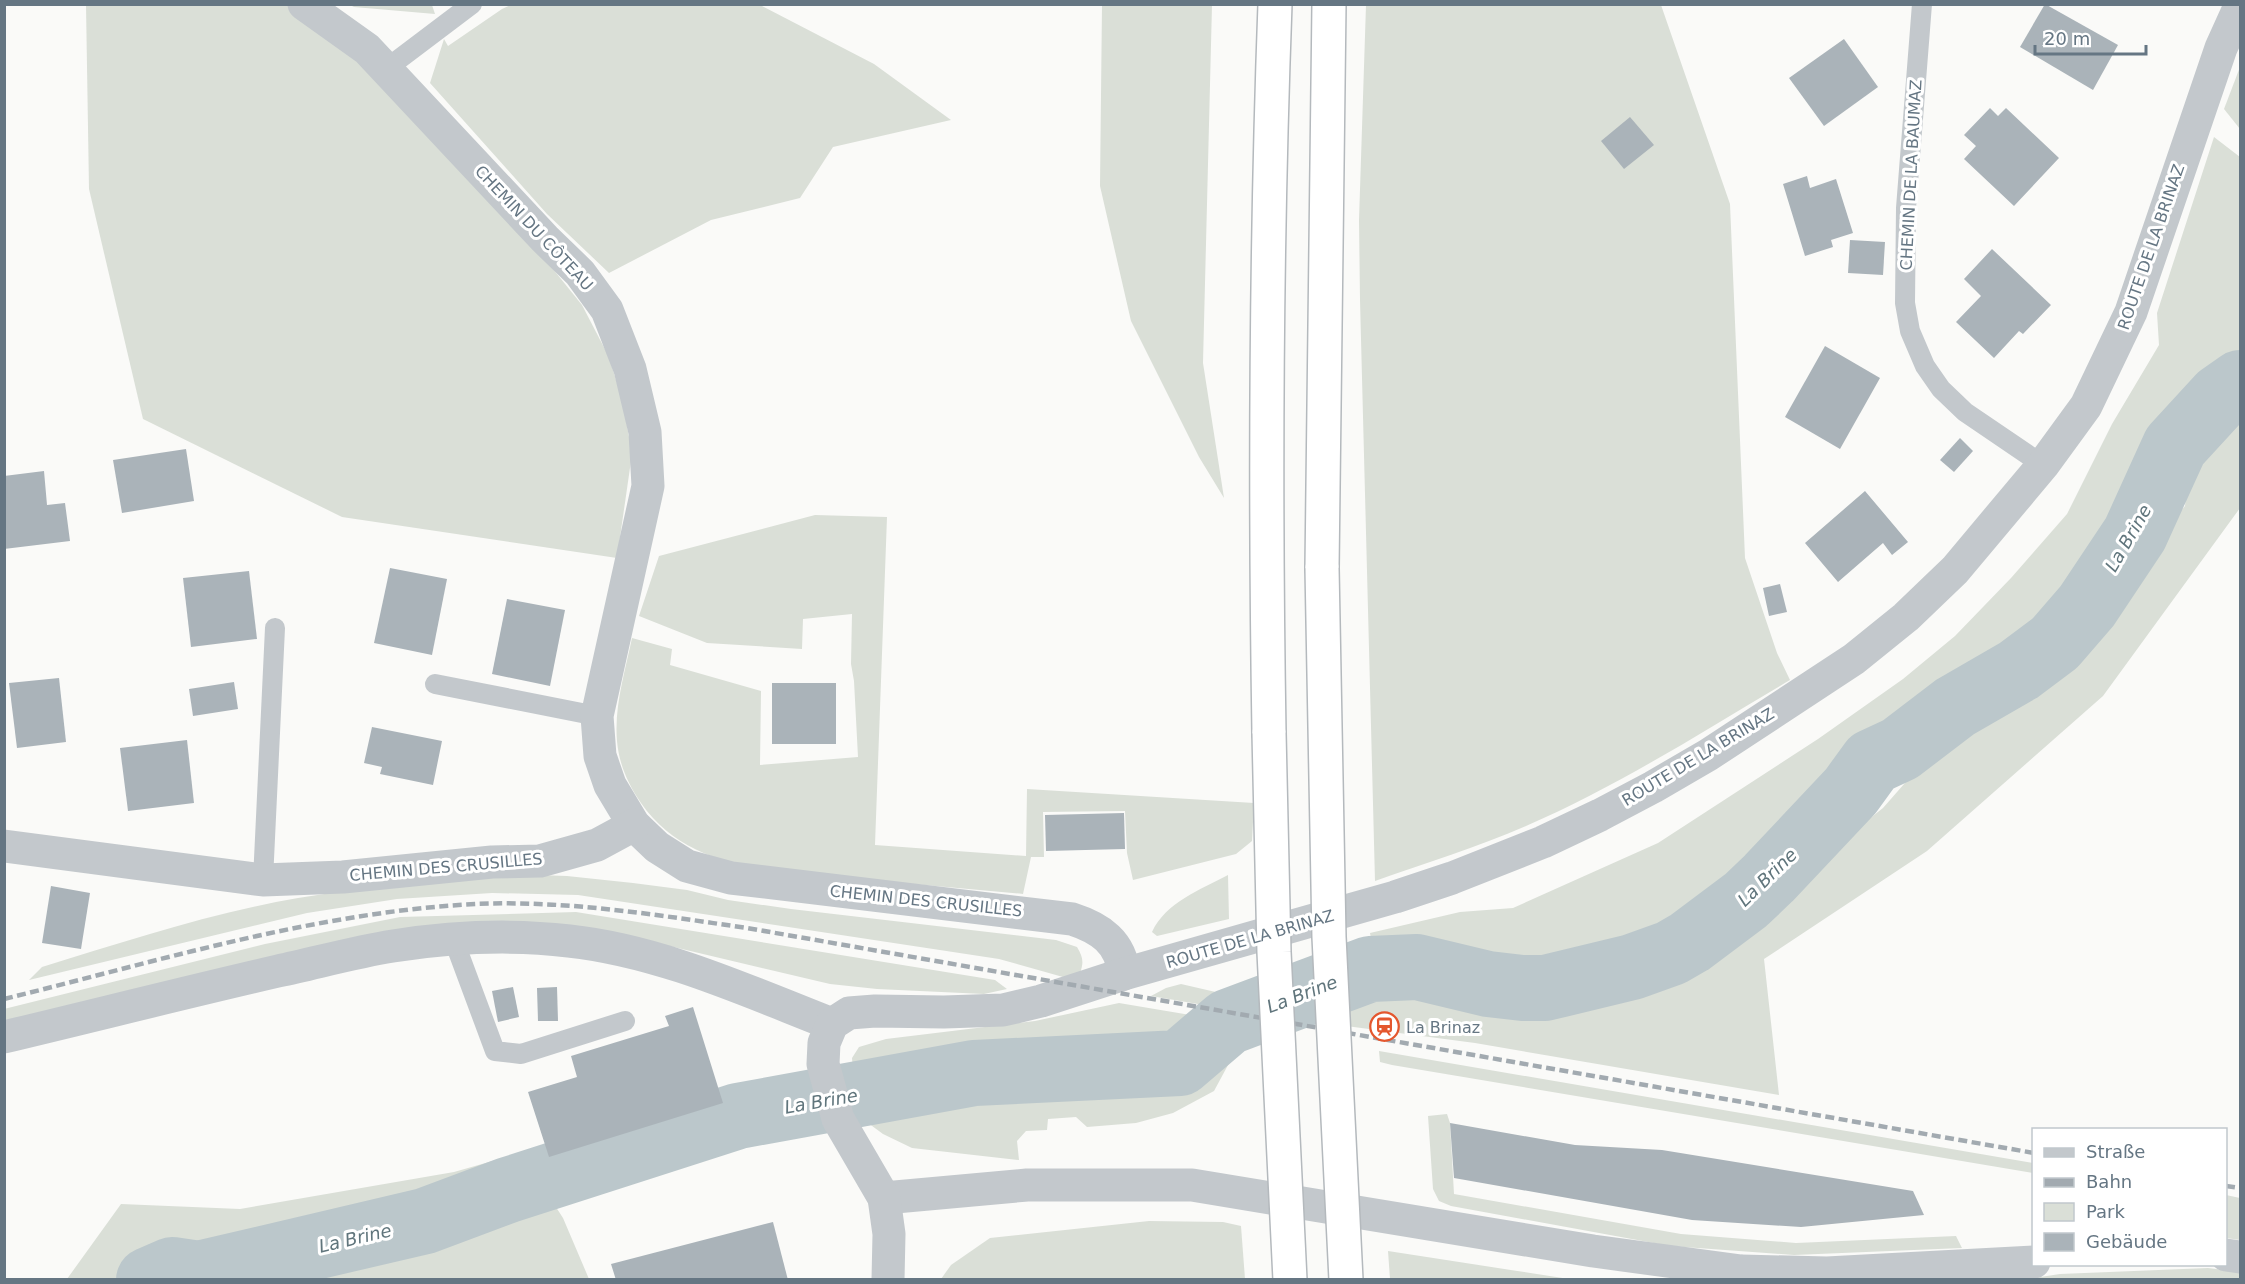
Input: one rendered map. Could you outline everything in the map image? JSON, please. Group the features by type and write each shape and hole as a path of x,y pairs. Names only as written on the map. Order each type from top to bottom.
{"highway":[{"path":"1275,4 1268,298 1267,571 1274,952 1290,1280"},
{"path":"1329,4 1322,568 1329,937 1346,1280"}],"street":[{"name":"CHEMIN DU CÔTEAU","path":"304,4 367,49 545,239 580,273 607,310 630,369 645,432 648,486 597,717 600,756 610,785 634,825"},
{"name":"ROUTE DE LA BRINAZ","path":"832,1024 849,1013 1003,1010 1041,1001 1124,974 1384,900 1452,878 1543,843 1653,787 1708,755 1854,659 1906,617 1955,570 2043,465 2086,406 2131,312 2221,48 2241,6"},
{"name":"CHEMIN DES CRUSILLES","path":"4,846 263,880 343,877 492,862 540,861 597,845 634,825 657,847 687,866 731,878 1072,918 1102,931 1122,961 1124,974"},
{"path":"4,1037 380,948 453,938 507,936 571,941 654,957 708,975 832,1024 824,1043 823,1064 838,1119 884,1198 889,1234 888,1280"},
{"path":"884,1198 1027,1185 1192,1185 1593,1251 1741,1271 1827,1273 2032,1262"}],"lane":[{"path":"386,69 472,4"},
{"name":"CHEMIN DE LA BAUMAZ","path":"1922,4 1906,208 1905,303 1910,331 1925,366 1941,389 1965,412 2043,465"},
{"path":"263,880 275,628"},
{"path":"435,684 597,717"},
{"path":"453,938 495,1051 521,1054 625,1021"}],"green space":[{"path":"513,4 760,5 874,64 951,120 833,147 800,198 711,220 609,273 547,214 430,83 444,39 448,46"},
{"path":"86,5 289,5 363,65 536,248 582,305 609,357 623,403 632,454 617,558 342,517 143,419 89,189"},
{"path":"350,5 432,5 435,14 354,7"},
{"path":"1102,5 1212,5 1203,363 1224,498 1199,457 1131,321 1100,186"},
{"path":"1366,5 1661,5 1730,204 1745,558 1777,653 1790,680 1660,757 1560,810 1489,841 1375,881 1359,220"},
{"path":"2240,67 2240,129 2224,109"},
{"path":"2214,137 2240,157 2240,359 2225,370 2162,450 2107,554 2036,645 1991,677 1927,716 1853,768 1793,828 1735,876 1670,921 1564,961 1374,955 1370,933 1460,912 1513,908 1658,843 1818,739 1903,679 1955,636 2011,578 2067,514 2112,424 2159,345 2157,313"},
{"path":"2240,401 2240,508 2103,696 1927,851 1764,959 1779,1095 1475,1043 1331,1024 1330,985 1380,977 1528,1002 1611,985 1696,950 1778,891 1883,808 1940,743 2049,668 2185,506 2189,465"},
{"path":"815,515 887,517 875,845 1026,856 1027,789 1254,803 1252,841 1236,854 1133,880 1127,853 1125,811 1043,812 1044,857 1031,857 1023,894 804,875 742,866 713,857 686,844 662,827 632,789 622,766 618,749 616,728 619,702 632,638 672,649 670,665 761,691 760,765 858,757 851,664 852,614 803,619 802,649 707,643 639,616 659,556"},
{"path":"508,874 567,876 633,883 687,890 728,900 791,909 1056,940 1077,947 1082,957 1082,966 1080,973 1063,977 999,959 578,895 492,893 397,899 307,913 29,980 42,967 233,911 298,898 377,887"},
{"path":"1228,875 1229,919 1157,936 1152,932 1158,922 1175,905"},
{"path":"576,912 995,980 1007,989 984,994 877,989 830,984 623,935 537,923 5,1021 4,1009 265,944 400,917"},
{"path":"1181,984 1233,996 1233,1010 1151,996 1166,988"},
{"path":"1119,1003 1220,1020 1175,1056 988,1072 1181,1067 1235,1025 1234,1054 1214,1091 1173,1113 1136,1123 1087,1127 1076,1117 1048,1119 1047,1130 1026,1131 1017,1141 1019,1160 912,1148 883,1134 864,1120 861,1094 853,1071 852,1058 859,1047 886,1039 1035,1021"},
{"path":"1379,1051 2032,1163 2032,1173 1392,1065 1380,1062"},
{"path":"1447,1114 1450,1123 1454,1194 1681,1234 1796,1243 1956,1236 1962,1248 1794,1255 1670,1246 1451,1206 1439,1201 1433,1189 1428,1116"},
{"path":"521,1153 563,1218 589,1279 67,1279 121,1204 240,1209 454,1172"},
{"path":"2227,1195 2240,1198 2240,1240 2227,1238"},
{"path":"1149,1221 1223,1222 1241,1226 1245,1279 941,1279 951,1265 990,1238"},
{"path":"1388,1251 1569,1279 1390,1279"},
{"path":"2208,1268 2240,1272 2240,1280 2021,1280 2060,1274"}],"building":[{"path":"2045,4 2118,45 2093,90 2020,47"},
{"path":"1844,39 1878,87 1824,126 1789,78"},
{"path":"1990,108 1998,116 2006,108 2059,158 2014,206 1964,159 1976,146 1964,135"},
{"path":"1630,117 1654,145 1624,169 1601,141"},
{"path":"1807,176 1810,188 1836,179 1853,233 1831,240 1833,247 1805,256 1783,184"},
{"path":"1850,240 1885,242 1883,275 1848,273"},
{"path":"1992,249 2051,305 2023,334 2019,331 1994,358 1956,322 1981,296 1964,279"},
{"path":"1825,346 1880,378 1840,449 1785,417"},
{"path":"1960,438 1973,451 1954,472 1940,460"},
{"path":"186,449 194,501 122,513 113,460"},
{"path":"44,471 47,505 65,503 70,541 4,549 4,476"},
{"path":"1865,491 1908,542 1892,555 1883,543 1838,582 1805,543"},
{"path":"390,568 447,579 432,655 374,643"},
{"path":"249,571 257,639 191,647 183,578"},
{"path":"1780,584 1787,612 1769,616 1763,588"},
{"path":"507,599 565,610 550,686 492,674"},
{"path":"59,678 66,742 17,748 9,683"},
{"path":"234,682 238,709 193,716 189,689"},
{"path":"772,683 836,683 836,744 772,744"},
{"path":"372,727 442,741 433,785 380,774 382,767 364,763"},
{"path":"187,740 194,803 128,811 120,748"},
{"path":"1124,813 1125,849 1046,851 1045,815"},
{"path":"51,886 90,893 81,949 42,943"},
{"path":"513,987 519,1017 498,1022 492,991"},
{"path":"557,987 558,1021 538,1021 537,988"},
{"path":"693,1007 723,1103 549,1157 528,1092 577,1077 571,1056 669,1026 665,1016"},
{"path":"1450,1123 1575,1145 1662,1150 1913,1191 1924,1215 1801,1227 1692,1220 1454,1178"},
{"path":"773,1222 788,1280 616,1280 611,1264"}],"waterway":[{"name":"La Brine","path":"149,1280 172,1270 199,1274 425,1221 508,1190 738,1116 974,1073 1180,1063 1228,1022 1370,969 1417,967 1488,984 1545,988 1632,967 1671,953 1690,942 1746,900 1851,791 1872,762 1900,749 1955,707 2019,670 2055,643 2087,606 2135,534 2175,446 2220,397 2240,383"}],"railway":[{"path":"4,999 238,940 357,917 476,904 578,906 747,928 2032,1153"},
{"path":"2227,1186 2240,1188"}],"place":[{"name":"La Brinaz","path":"1385,1027"}]}
